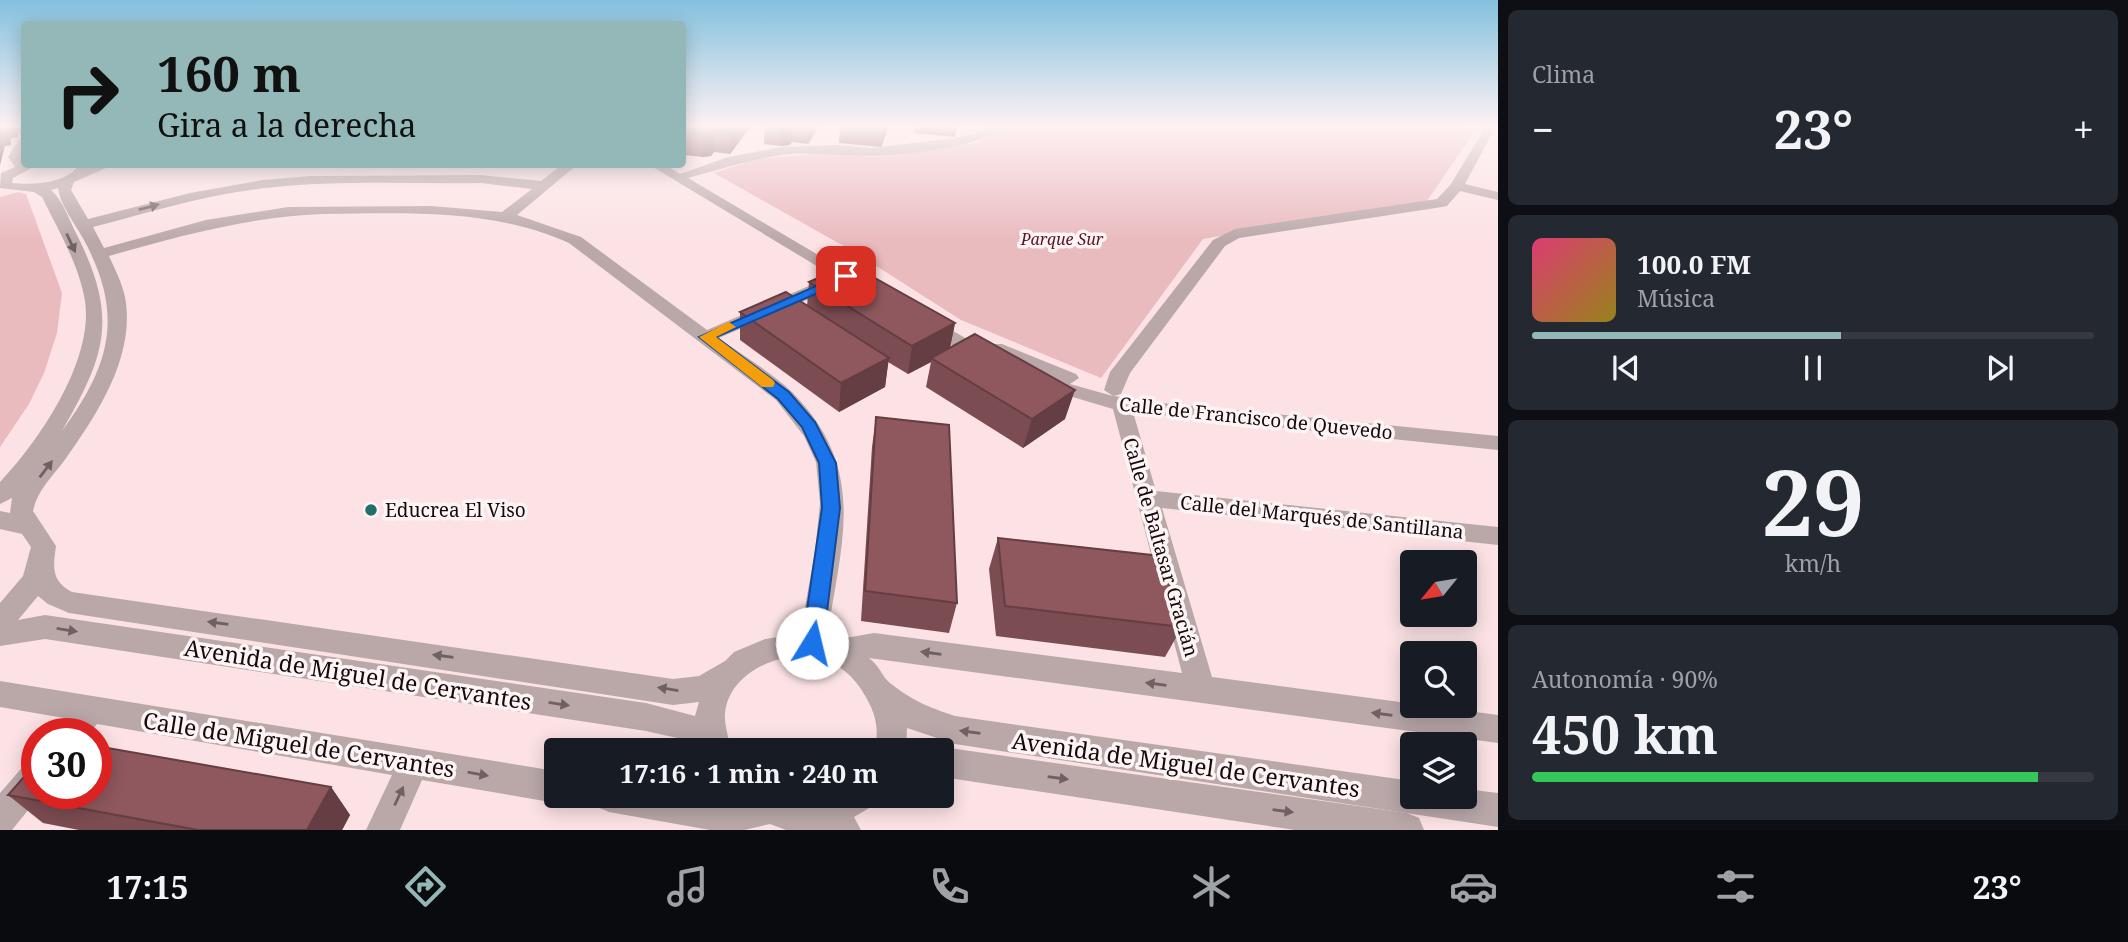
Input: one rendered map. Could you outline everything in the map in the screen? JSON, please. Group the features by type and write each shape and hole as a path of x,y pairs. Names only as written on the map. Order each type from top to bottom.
{"street":[{"path":"687,174 717,165"},
{"path":"1119,397 1120,372 1219,243 1228,237 1431,207 1442,203 1457,186 1469,165"},
{"path":"4,185 26,168"},
{"path":"331,210 366,168"},
{"path":"508,215 567,168"},
{"path":"661,168 846,276 877,288 677,168"},
{"path":"4,185 36,187 79,173"},
{"path":"0,619 22,598 41,569 44,546 21,511 24,496 93,401 109,361 116,331 117,300 99,254 64,190 63,185 79,173"},
{"path":"83,225 235,188 310,180 481,179 545,186"},
{"path":"1457,186 1498,196"},
{"path":"0,496 47,438 66,406 85,366 92,337 95,306 84,269 48,194 36,187"},
{"path":"99,254 234,219 271,213 331,210 458,211 508,215 552,228 575,240 783,395 809,425 827,463 831,508 824,647"},
{"path":"706,337 846,276"},
{"name":"Calle de Francisco de Quevedo","path":"918,312 1015,372 1059,388 1229,419 1498,443"},
{"name":"Calle de Francisco de Quevedo","path":"1119,397 1161,398 1498,430"},
{"name":"Calle de Baltasar Gracián","path":"1119,397 1201,690"},
{"name":"Calle del Marqués de Santillana","path":"1147,498 1498,536"},
{"path":"0,520 30,527"},
{"name":"Avenida de Miguel de Cervantes","path":"41,569 43,586 49,594 69,602 673,692 704,688 731,671"},
{"name":"Avenida de Miguel de Cervantes","path":"0,634 45,627 618,713 683,725 702,738"},
{"path":"713,738 711,712 720,685 731,671 746,659 771,647 874,645 1498,729"},
{"name":"Avenida de Miguel de Cervantes","path":"824,647 865,671 884,694 908,714 955,730 1498,810"},
{"name":"Calle de Miguel de Cervantes","path":"0,694 544,785"},
{"path":"884,694 893,725 892,738"},
{"path":"84,718 92,709"},
{"path":"383,830 414,763"},
{"name":"Avenida de Miguel de Cervantes","path":"954,764 1407,830"},
{"path":"0,818 21,793"},
{"path":"678,808 730,817 794,816 840,808"}],"green space":[{"name":"Parque Sur","path":"739,165 1452,165 1427,201 1203,239 1101,378 961,320 856,253 714,173"},
{"path":"18,192 26,194 62,293 57,333 44,373 29,404 0,447 0,197"}],"building":[{"path":"850,264 955,323 912,346 809,282"},
{"path":"786,292 889,358 841,383 740,312"},
{"path":"975,334 1075,390 1032,419 931,358"},
{"path":"876,417 949,425 957,603 865,591"},
{"path":"998,538 1161,556 1182,627 1005,606"},
{"path":"112,749 331,787 307,830 198,830 84,809 112,809"},
{"path":"21,780 21,797 8,795"}],"slow traffic":[{"path":"729,327 706,337 767,383"}],"place":[{"name":"Educrea El Viso","path":"371,510"}],"route":[{"path":"812,643 831,508 827,463 809,425 783,395 706,337 846,276"}]}
